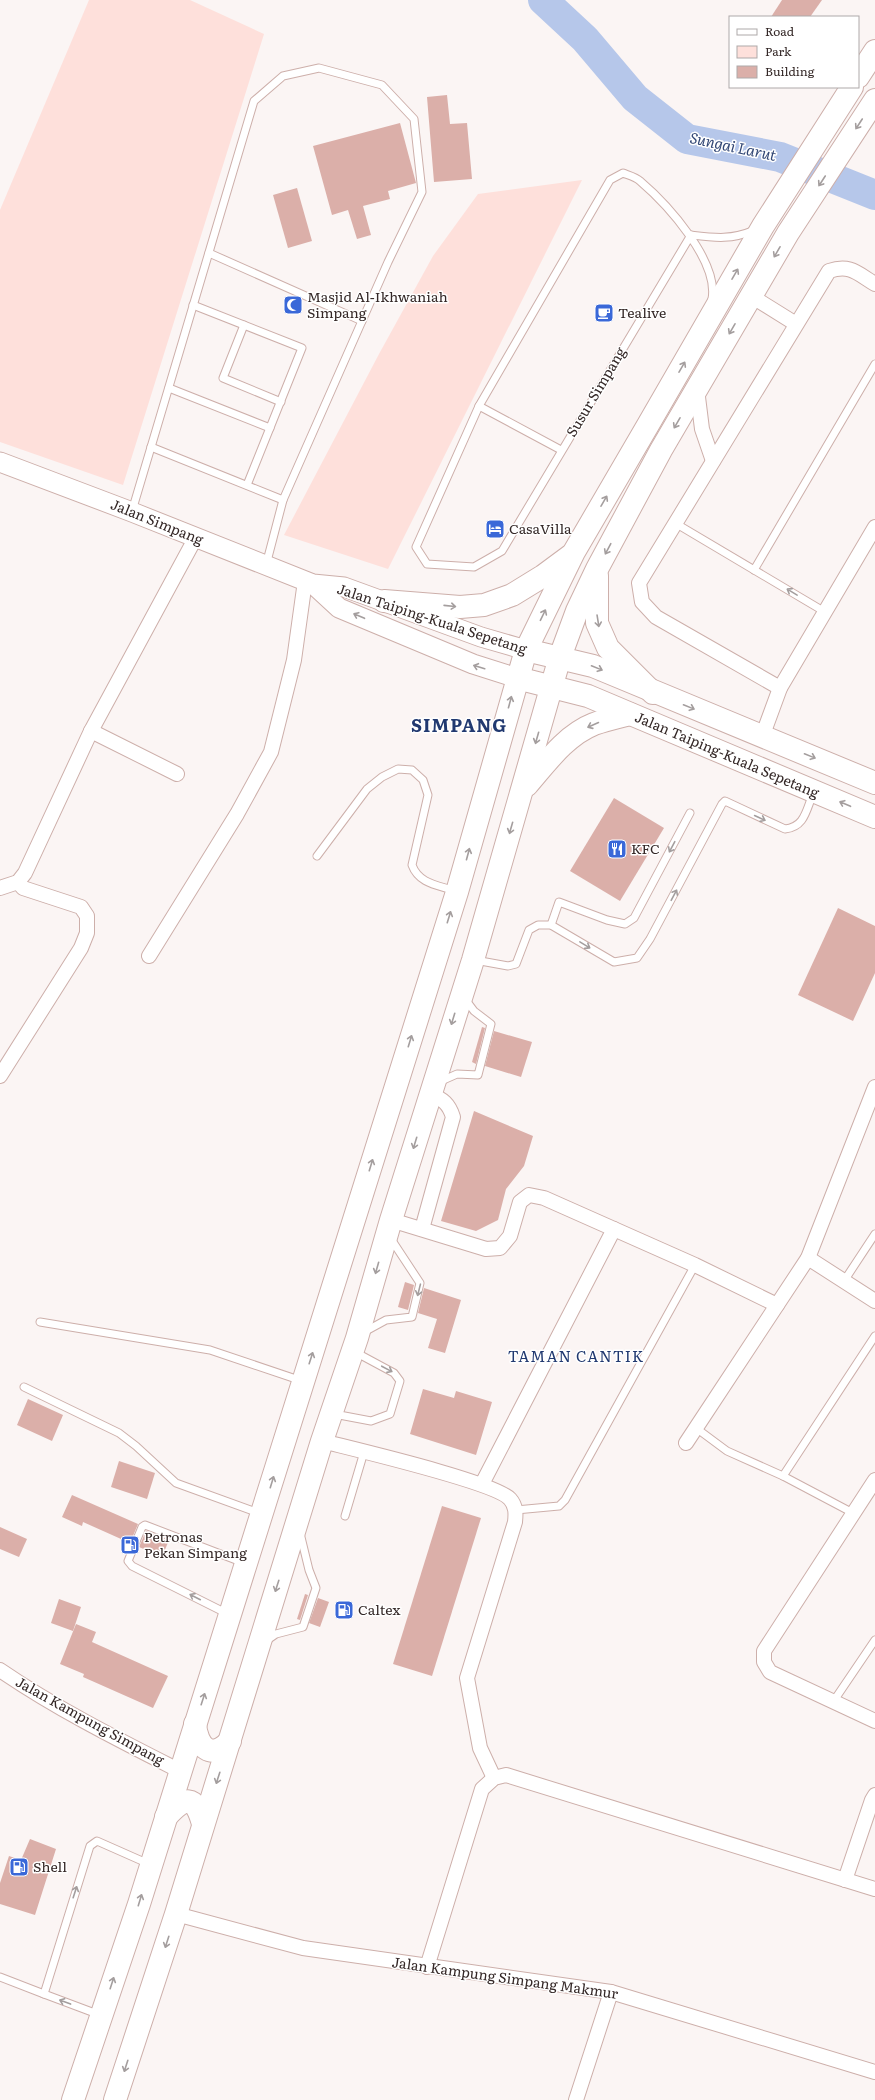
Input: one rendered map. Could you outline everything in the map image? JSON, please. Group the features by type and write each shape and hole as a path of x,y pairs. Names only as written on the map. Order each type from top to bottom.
{"main road":[{"path":"859,75 875,51"},
{"path":"73,2100 151,1865 457,892 526,650 574,552 708,320 763,226 851,88"},
{"path":"114,2100 176,1914 322,1441 355,1344 389,1227 473,960 560,657 577,611 597,569 657,457 696,389 797,218 875,100"},
{"name":"Jalan Simpang","path":"0,462 132,512 309,583"},
{"path":"384,601 460,606 484,605 512,595 543,576 574,552"},
{"path":"597,569 597,623 608,648 628,670 653,693"},
{"name":"Jalan Taiping-Kuala Sepetang","path":"309,583 344,587 481,637 526,650 593,666 653,693 875,783"},
{"name":"Jalan Taiping-Kuala Sepetang","path":"309,583 339,608 473,664 517,678 588,696 875,817"},
{"path":"522,790 555,752 571,738 593,724 630,714"},
{"path":"195,1724 197,1738 204,1748 211,1751 220,1749 230,1741"},
{"path":"166,1817 180,1802 188,1800 198,1807 203,1824"}],"street":[{"path":"780,688 656,617 642,602 639,583 829,271 840,267 849,268 875,284"},
{"path":"751,296 796,324"},
{"path":"696,389 702,429 713,461"},
{"path":"762,737 780,688 875,527"},
{"path":"0,888 18,882 25,873 91,731 196,538"},
{"path":"149,956 237,814 271,752 294,660 309,583"},
{"path":"91,731 177,774"},
{"path":"0,1076 81,948 87,933 88,916 81,907 23,888 18,882"},
{"path":"686,1443 808,1258 871,1112 875,1087"},
{"path":"422,1229 453,1117 450,1106 431,1091"},
{"path":"389,1227 422,1229 486,1249 500,1248 510,1236 520,1202 529,1195 544,1198 695,1265 777,1305"},
{"path":"482,1484 614,1229"},
{"path":"808,1258 875,1301"},
{"path":"322,1441 482,1484 509,1498 516,1510 515,1522 467,1678 480,1748 494,1778"},
{"path":"875,1480 764,1650 764,1662 770,1672 875,1721"},
{"name":"Jalan Kampung Simpang","path":"0,1670 34,1693 89,1724 180,1771"},
{"path":"427,1967 482,1790 494,1778 506,1775 875,1889"},
{"path":"845,1880 875,1795"},
{"name":"Jalan Kampung Simpang Makmur","path":"176,1914 303,1948 427,1967 611,1992 875,2072"},
{"path":"576,2100 611,1992"}],"lane":[{"path":"132,512 254,101 283,76 319,68 382,85 414,119 422,192 362,321 283,500 266,565"},
{"path":"561,450 479,406 610,180 623,173 639,179 691,235 709,271 714,291 708,320"},
{"path":"691,235 719,238 738,237 763,226"},
{"name":"Susur Simpang","path":"479,406 416,547 427,564 474,566 502,551 561,450 691,235"},
{"path":"209,253 362,321"},
{"path":"194,305 302,348 247,485"},
{"path":"244,325 223,378 281,402"},
{"path":"754,570 875,364"},
{"path":"169,388 270,428"},
{"path":"151,447 283,500"},
{"path":"675,523 825,612"},
{"path":"317,856 368,789 382,777 398,769 412,770 423,780 428,795 412,865 415,874 422,880 457,892"},
{"path":"473,960 508,966 516,964 528,930 538,925 552,925 614,962 637,958 650,939 722,804 725,801 785,829 794,828 800,824 815,792"},
{"path":"552,925 559,902 606,920 625,924 634,918 690,813"},
{"path":"431,1091 457,1074 478,1075 491,1024 474,1011 466,1002 462,992"},
{"path":"332,1413 371,1421 390,1414 400,1381 394,1373 355,1344 373,1326 386,1320 412,1317 420,1283 389,1227"},
{"path":"844,1281 875,1234"},
{"path":"516,1510 559,1506 565,1500 695,1265"},
{"path":"40,1322 210,1350 303,1381"},
{"path":"783,1476 875,1336"},
{"path":"24,1387 120,1433 176,1483 261,1514"},
{"path":"696,1428 727,1451 783,1476 854,1513"},
{"path":"345,1516 364,1452"},
{"path":"258,1647 276,1634 303,1627 316,1588 309,1570 297,1521"},
{"path":"230,1615 132,1566 128,1561 142,1527 150,1525 246,1563"},
{"path":"833,1702 875,1640"},
{"path":"44,1994 90,1846 97,1841 151,1865"},
{"path":"0,1977 102,2016"}],"green space":[{"path":"89,0 190,0 264,34 123,485 0,442 0,210"},
{"path":"582,180 388,569 284,535 379,354 433,256 478,194"}],"building":[{"path":"782,0 822,0 811,16 772,16"},
{"path":"447,95 450,124 467,123 472,179 434,182 427,97"},
{"path":"400,123 416,183 388,191 390,199 363,206 371,235 357,239 348,210 332,215 313,146"},
{"path":"297,188 312,241 288,248 273,195"},
{"name":"KFC","path":"614,798 664,828 620,901 570,871"},
{"path":"838,908 875,926 875,973 853,1021 798,995"},
{"path":"482,1027 485,1028 476,1064 472,1062"},
{"path":"494,1031 532,1042 521,1077 485,1066"},
{"path":"474,1111 533,1136 524,1166 506,1189 498,1220 476,1231 441,1221"},
{"path":"405,1282 414,1285 408,1310 398,1307"},
{"path":"424,1288 461,1300 445,1353 428,1348 437,1319 418,1313"},
{"path":"423,1389 454,1398 456,1391 492,1402 476,1455 410,1434"},
{"path":"28,1399 63,1415 52,1441 17,1425"},
{"path":"119,1461 155,1473 147,1499 111,1487"},
{"path":"72,1495 138,1524 130,1543 83,1522 82,1526 62,1517"},
{"path":"442,1506 481,1518 432,1676 393,1664"},
{"path":"0,1527 27,1539 19,1557 0,1549"},
{"path":"146,1531 169,1540 162,1557 139,1547"},
{"path":"305,1594 308,1595 300,1620 297,1619"},
{"path":"318,1598 329,1602 320,1627 309,1623"},
{"path":"59,1599 81,1607 73,1631 51,1623"},
{"path":"76,1624 96,1632 92,1642 168,1676 153,1708 83,1677 84,1674 60,1664"},
{"path":"30,1839 56,1849 35,1915 0,1904 0,1883 9,1856 21,1860"}],"waterway":[{"name":"Sungai Larut","path":"543,0 585,39 635,98 687,139 780,157 875,195"}],"place":[{"name":"Masjid Al-Ikhwaniah Simpang","path":"293,305"},
{"name":"Tealive","path":"604,313"},
{"name":"CasaVilla","path":"495,529"},
{"name":"KFC","path":"617,849"},
{"name":"Petronas Pekan Simpang","path":"130,1545"},
{"name":"Caltex","path":"344,1610"},
{"name":"Shell","path":"19,1867"}],"district":[{"name":"SIMPANG","path":"459,726"},
{"name":"TAMAN CANTIK","path":"576,1357"}]}
